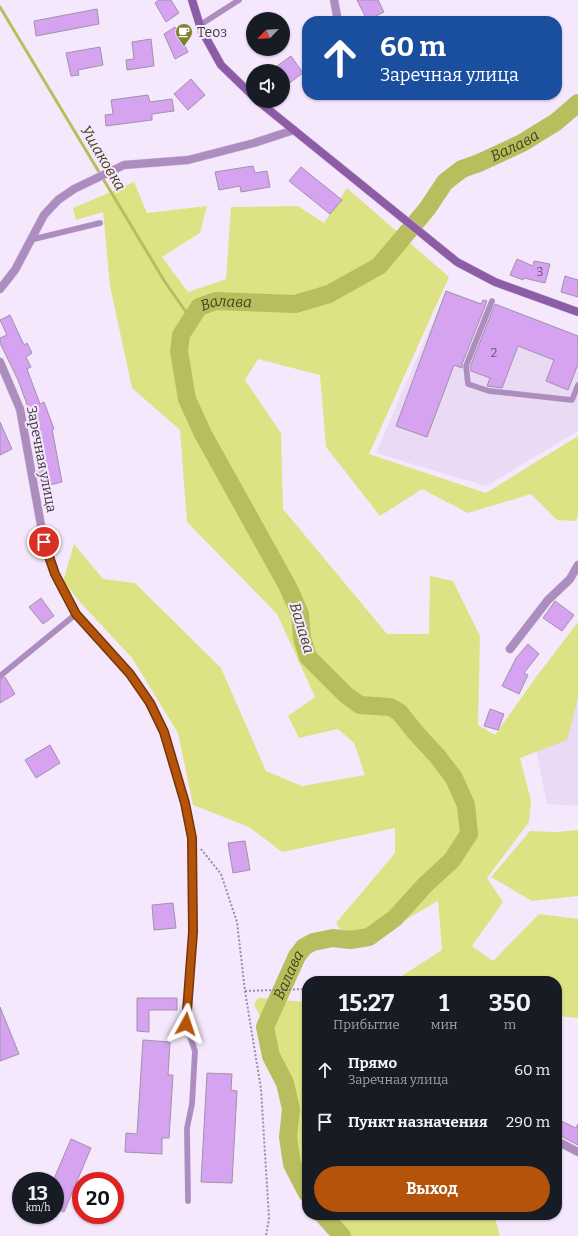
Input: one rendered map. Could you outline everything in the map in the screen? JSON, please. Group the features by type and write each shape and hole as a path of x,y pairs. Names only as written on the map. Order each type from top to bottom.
{"main road":[{"path":"192,0 200,25 221,65 246,89"},
{"path":"267,108 437,248 457,262 495,282 578,312"}],"street":[{"path":"334,0 337,16"},
{"path":"0,289 15,270 44,216 58,200 74,189 124,165 188,160 254,143 294,130"},
{"name":"Заречная улица","path":"0,362 20,409 44,542 55,574 76,614 130,674 150,703 164,732 185,803 192,838 193,932"},
{"path":"510,649 548,600 570,579 578,565"},
{"path":"562,1144 578,1152"}],"lane":[{"path":"200,25 239,0"},
{"path":"30,241 100,223"},
{"path":"492,301 466,366 468,384 489,391 572,400 578,385"},
{"path":"0,676 76,614"},
{"path":"188,1201 187,1128 192,1104 195,1051 186,1024 193,932"}],"path":[{"path":"192,838 221,874 237,922 245,992 260,1089 269,1218 266,1236"},
{"path":"245,992 251,990 302,989"}],"shaded area":[{"path":"446,291 578,336 578,431 486,486 376,453"},
{"path":"578,656 578,806 547,804 529,715"}],"green space":[{"path":"134,182 147,213 207,206 200,233 162,257 188,292 226,279 231,207 298,206 324,223 347,188 449,277 369,454 486,493 578,436 578,516 576,521 557,520 531,494 468,513 422,489 380,516 326,447 320,375 258,359 245,380 281,433 283,509 387,634 429,634 430,576 453,581 480,636 478,725 495,735 536,677 578,622 578,698 567,740 520,758 531,801 529,822 487,878 503,902 472,946 493,961 539,914 578,919 578,1018 562,1016 562,976 402,976 442,950 438,901 355,949 336,923 395,853 395,828 282,852 249,827 193,805 178,733 132,658 79,601 63,581 74,544 103,579 135,583 221,668 266,771 302,786 365,775 354,743 338,729 299,738 288,716 315,697 277,614 187,522 180,430 132,388 110,286 103,212 76,220 73,208"},
{"path":"578,830 578,896 532,901 491,877 530,831 556,832"},
{"path":"258,998 302,1002 302,1170 294,1146 298,1099 254,1004"},
{"path":"338,1220 495,1220 500,1236 351,1236"}],"building":[{"path":"159,0 171,0 179,13 166,22 155,3"},
{"path":"357,0 378,0 384,12 376,16 365,16"},
{"path":"97,9 99,24 36,36 34,21"},
{"path":"175,27 188,52 175,59 164,34"},
{"path":"151,39 154,66 127,70 126,60 134,59 132,42"},
{"path":"100,47 103,65 78,70 79,75 71,76 66,53"},
{"path":"291,56 302,74 290,83 290,64 280,64"},
{"path":"191,79 205,95 188,110 174,94"},
{"path":"148,95 150,102 172,99 174,111 152,114 152,120 106,126 105,115 113,114 111,100"},
{"path":"253,166 255,173 267,171 270,187 241,192 240,186 219,190 215,172"},
{"path":"301,167 342,200 330,214 289,181"},
{"path":"517,259 533,266 534,261 550,264 545,283 524,278 523,280 510,275"},
{"path":"565,276 578,280 578,297 561,292"},
{"path":"446,291 481,304 483,300 487,301 462,364 462,368 454,365 427,437 396,426"},
{"path":"495,304 578,336 578,364 568,390 546,381 554,360 518,346 502,388 487,386 490,378 471,371 470,367"},
{"path":"10,315 24,345 27,343 32,353 26,357 31,367 27,369 40,404 44,402 54,429 52,429 62,482 41,487 33,444 41,442 18,380 0,343 0,338 7,335 0,320"},
{"path":"0,422 12,449 0,455"},
{"path":"41,598 54,616 43,624 29,607"},
{"path":"555,601 574,615 562,631 543,618"},
{"path":"528,644 539,654 524,673 528,675 519,694 502,686 516,658"},
{"path":"5,677 15,694 0,703 0,680"},
{"path":"490,709 504,714 498,730 484,726"},
{"path":"50,745 60,763 36,778 25,760"},
{"path":"245,841 250,870 233,873 228,843"},
{"path":"173,903 176,928 154,930 152,905"},
{"path":"137,998 177,998 177,1010 149,1010 149,1032 137,1031"},
{"path":"0,1007 19,1054 0,1061"},
{"path":"143,1040 170,1042 168,1075 173,1075 169,1138 162,1138 162,1154 125,1152 126,1133 137,1134"},
{"path":"207,1073 232,1074 231,1090 237,1091 232,1183 201,1182"},
{"path":"562,1121 576,1128 578,1124 578,1145 562,1137"},
{"path":"71,1139 91,1148 81,1172 72,1172 72,1193 64,1212 64,1172 57,1172"}],"waterway":[{"name":"Ушаковка","path":"0,7 165,282 191,319"},
{"name":"Валава","path":"302,1183 292,1164 288,1137 291,1109 285,1083 271,1056 265,1027 297,956 304,947 313,942 333,938 350,940 369,937 395,918 425,885 452,860 469,834 466,805 454,778 399,712 390,707 360,705 346,695 308,657 302,638 300,614 288,587 203,434 187,399 179,351 181,335 199,307 216,301 295,304 329,294 379,266 427,209 445,182 462,169 479,163 522,143 556,122 578,103"},
{"name":"Валава","path":"328,1220 342,1236"}],"place":[{"name":"Теоз","path":"184,47"}],"route":[{"path":"44,542 55,574 76,614 130,674 150,703 164,732 185,803 192,838 193,862 193,932 186,1024"}]}
